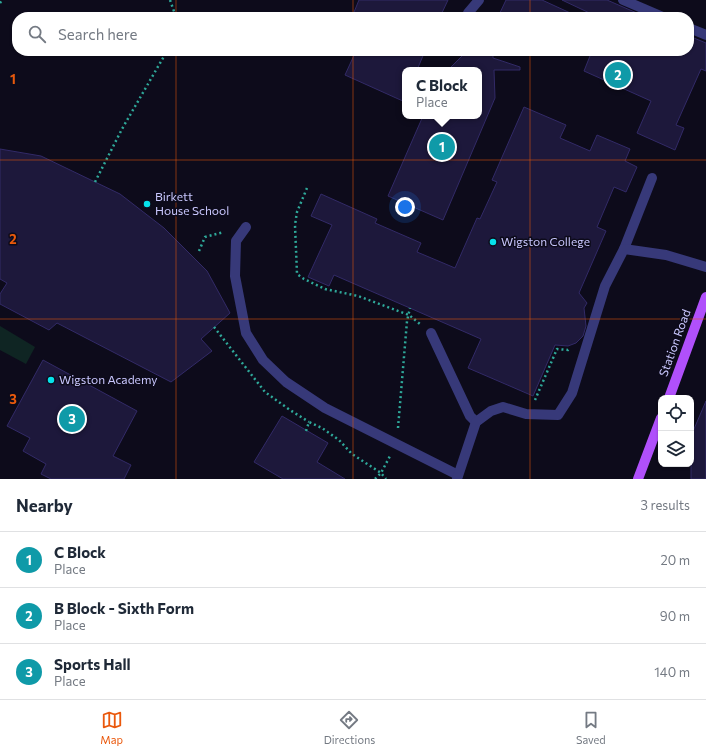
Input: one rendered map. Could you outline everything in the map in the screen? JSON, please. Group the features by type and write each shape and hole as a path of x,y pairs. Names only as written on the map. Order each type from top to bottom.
{"main road":[{"name":"Station Road","path":"670,395 706,298"},
{"path":"638,479 658,426"}],"lane":[{"path":"469,12 479,0"},
{"path":"623,0 651,12"},
{"path":"694,30 706,35"},
{"path":"246,227 236,241 235,276 246,333 263,360 286,382 325,408 396,443 458,477 476,422 491,411 503,407 526,414 558,416 572,393 605,286 624,249 652,178"},
{"path":"624,249 666,255 706,267"},
{"path":"431,333 470,416 476,422"}],"path":[{"path":"170,0 174,12"},
{"path":"95,182 122,129 164,56"},
{"path":"307,188 297,212 295,225 296,274 325,290 358,296 409,315"},
{"path":"199,251 206,237 246,227"},
{"path":"375,479 381,473 396,443 410,308"},
{"path":"214,327 265,392 290,410 322,428 339,440 352,454 381,473 386,479"},
{"path":"533,404 557,349 568,350 572,347"},
{"path":"306,431 309,422"}],"green space":[{"path":"0,326 35,347 26,364 0,350"}],"building":[{"path":"359,0 448,0 442,12 354,12"},
{"path":"506,0 542,0 568,12 500,12"},
{"path":"562,0 607,0 635,12 587,12"},
{"path":"694,38 706,43 706,71 701,69 676,125 684,128 675,150 637,133 651,101 584,71 590,56 694,56"},
{"path":"354,56 423,56 418,67 402,67 402,101 345,75"},
{"path":"462,56 493,56 493,58 520,67 520,70 494,70 495,98 443,220 388,196 422,119 482,119 482,67 451,67"},
{"path":"524,107 566,125 560,138 590,151 597,135 630,149 625,161 637,167 626,192 614,187 597,227 606,231 579,293 587,303 584,308 586,326 583,336 576,343 568,346 555,345 533,396 468,368 481,339 334,275 329,286 308,277 332,225 311,216 321,194 377,219 375,223 421,243 417,252 455,268 477,218 480,219 497,182 492,180"},
{"path":"0,149 41,156 120,194 164,228 207,271 230,313 201,339 212,351 171,382 57,323 49,330 0,304 0,294 7,283 0,279"},
{"path":"43,360 137,411 113,456 131,465 124,479 51,479 41,474 46,464 23,451 30,438 7,426"},
{"path":"706,401 706,479 691,479 691,467 694,467 694,429"},
{"path":"282,416 328,443 317,462 345,479 283,479 254,462"}],"place":[{"name":"B Block - Sixth Form","path":"618,75"},
{"name":"C Block","path":"442,147"},
{"name":"Birkett House School","path":"147,204"},
{"name":"Wigston College","path":"493,242"},
{"name":"Wigston Academy","path":"51,380"},
{"name":"Sports Hall","path":"72,419"}]}
